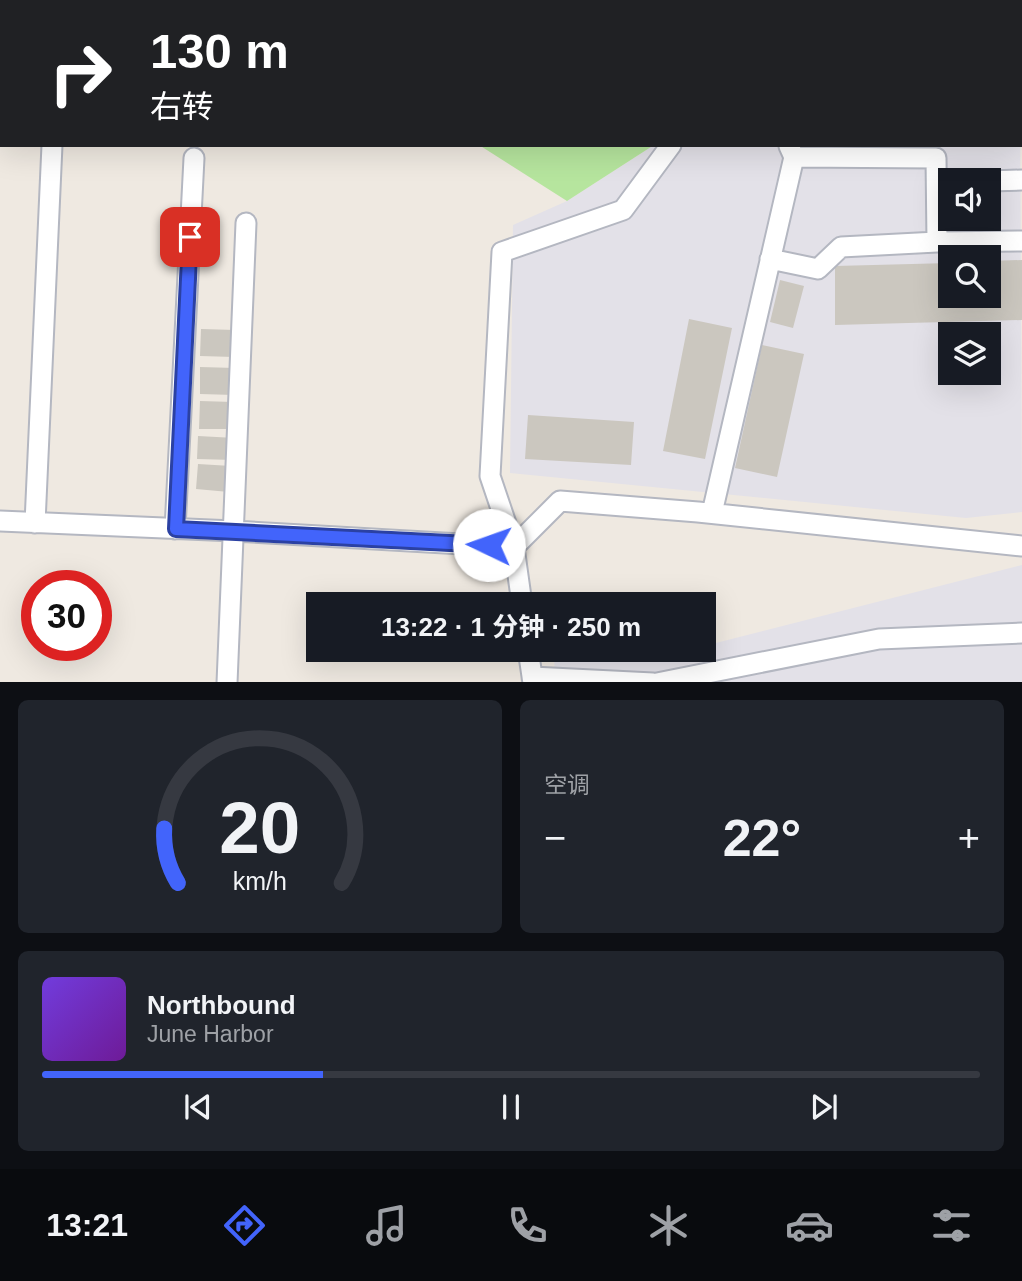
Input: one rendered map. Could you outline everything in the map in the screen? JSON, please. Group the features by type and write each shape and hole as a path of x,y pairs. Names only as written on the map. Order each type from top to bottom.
{"street":[{"path":"35,523 52,147"},
{"path":"520,592 514,547 490,476 502,252 623,210 670,147"},
{"path":"712,513 770,259 791,151 936,158 939,168"},
{"path":"176,529 194,158"},
{"path":"1001,181 1022,180"},
{"path":"227,682 246,223"},
{"path":"937,242 938,231"},
{"path":"770,259 818,268 841,247 1022,241"},
{"path":"0,522 234,531 514,547 560,501 712,513 1022,547"},
{"path":"530,662 532,680 655,682 879,639 1022,633"}],"shaded area":[{"path":"651,147 1020,147 1022,512 966,518 510,473 513,225 567,201"},
{"path":"1022,565 1022,682 555,682 554,662 716,662 716,643"}],"green space":[{"path":"482,147 651,147 567,201"}],"building":[{"path":"1022,260 1022,320 835,325 835,266 938,263 938,308 1001,308 1001,261"},
{"path":"780,280 804,286 793,328 770,322"},
{"path":"689,319 732,328 705,459 663,451"},
{"path":"201,329 235,330 234,357 200,356"},
{"path":"762,345 804,354 777,477 735,468"},
{"path":"200,367 235,368 234,395 200,394"},
{"path":"200,401 233,402 232,429 199,429"},
{"path":"528,415 634,422 631,465 525,459"},
{"path":"198,436 235,438 234,460 197,459"},
{"path":"198,464 231,466 229,492 196,489"}],"route":[{"path":"190,237 176,529 489,545"}]}
